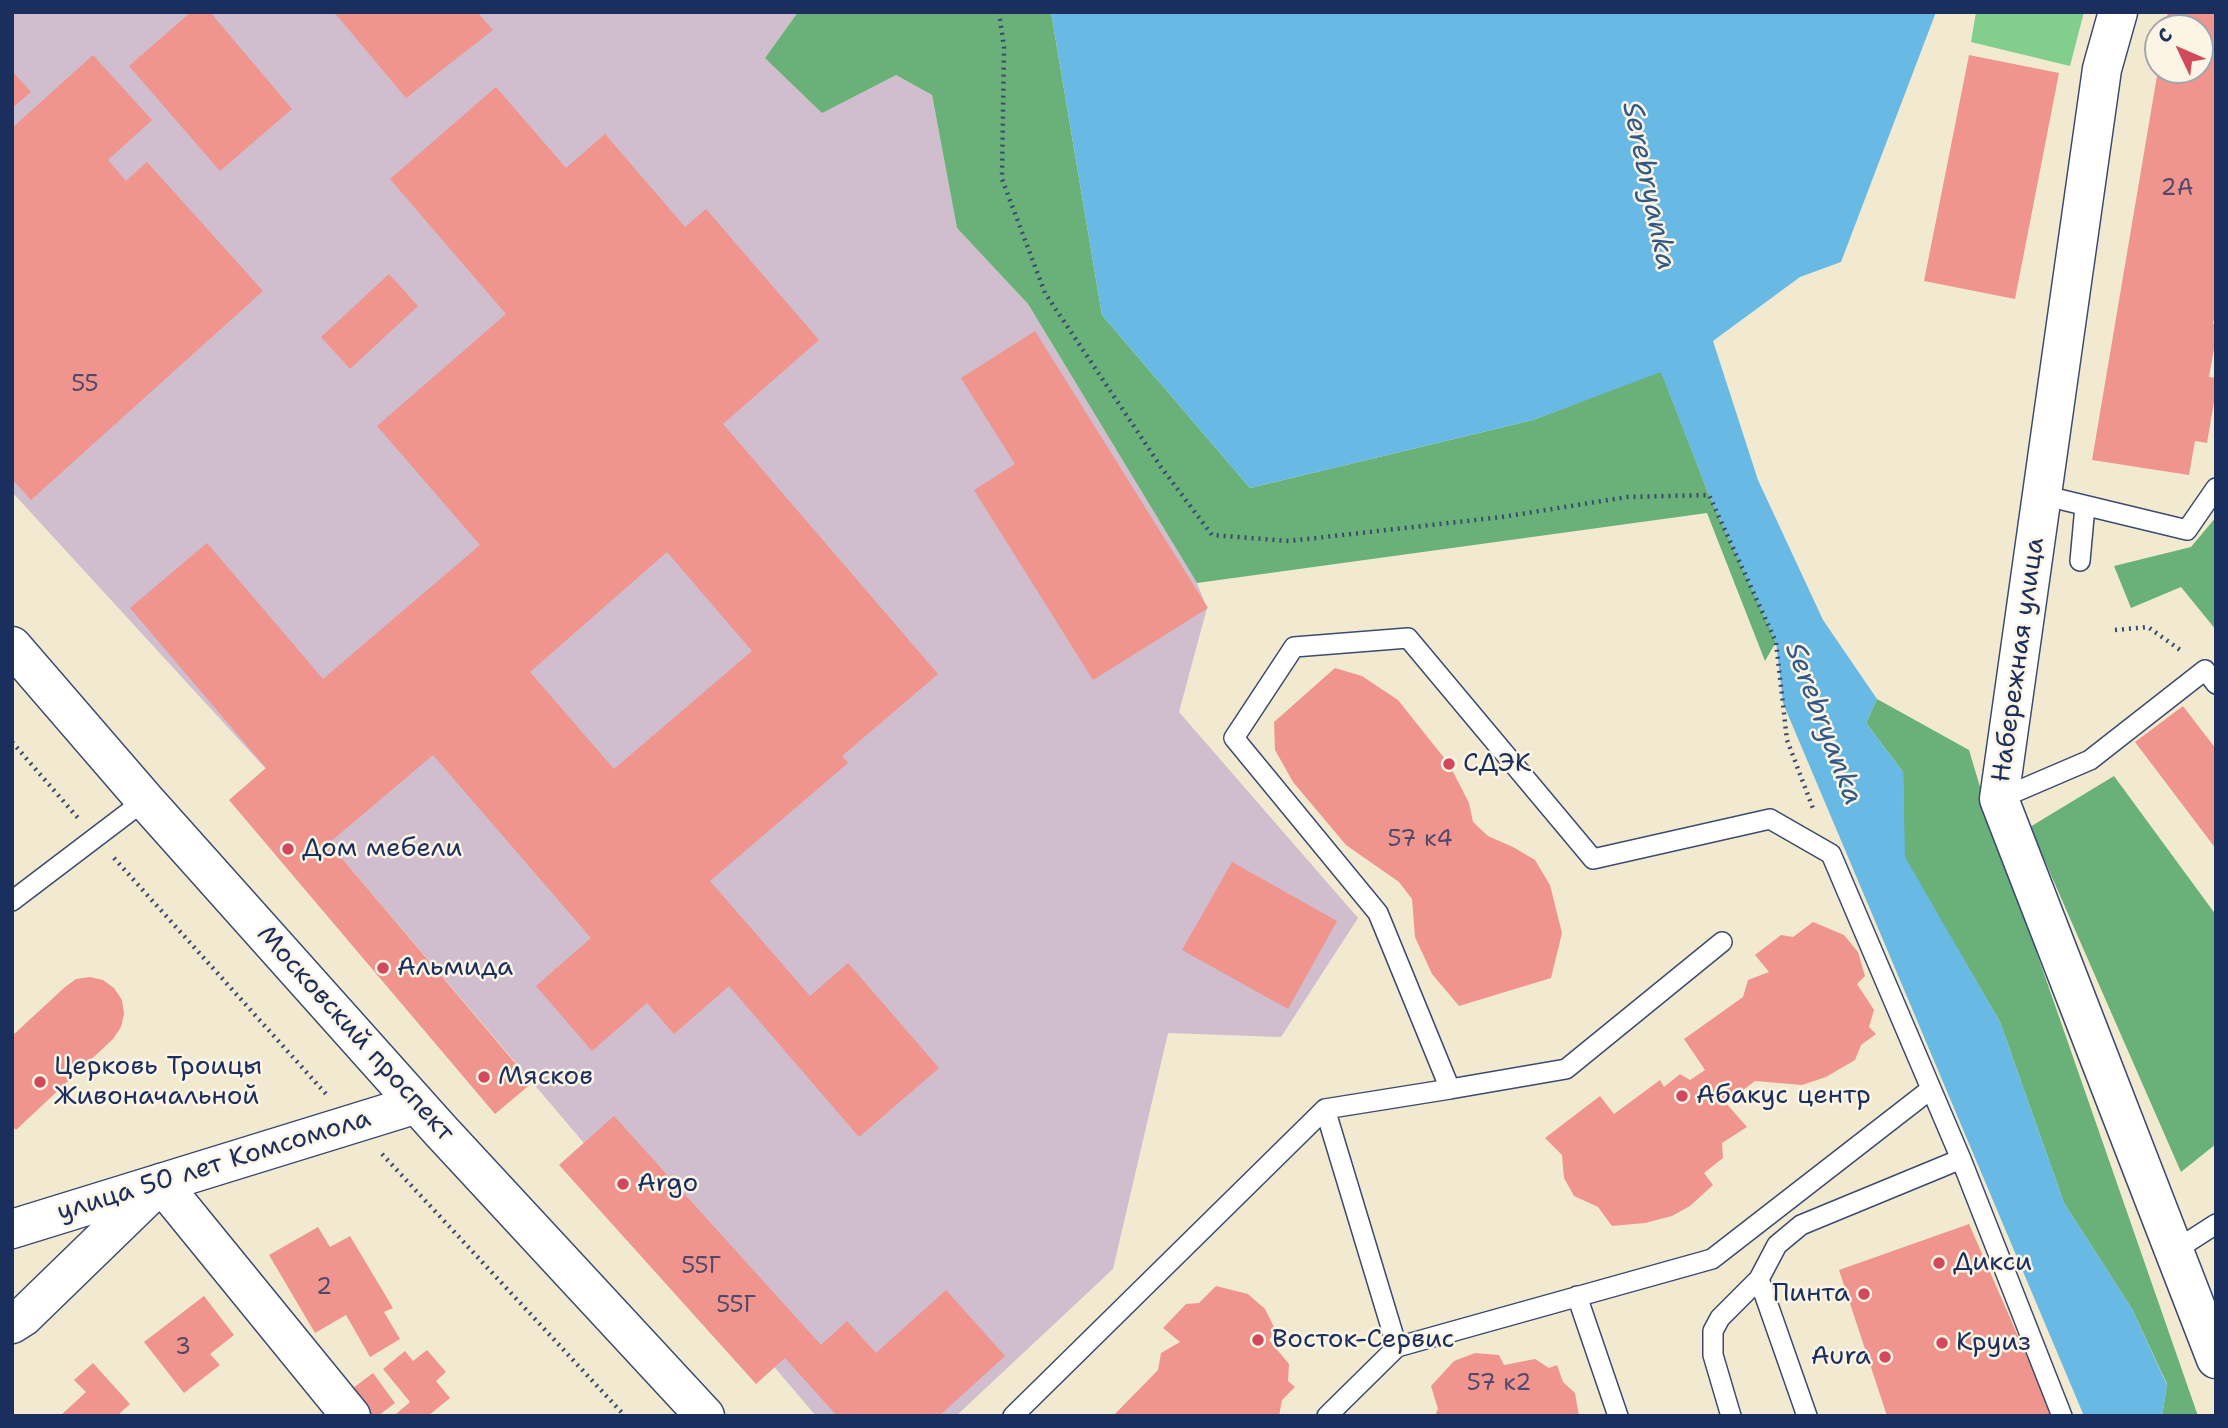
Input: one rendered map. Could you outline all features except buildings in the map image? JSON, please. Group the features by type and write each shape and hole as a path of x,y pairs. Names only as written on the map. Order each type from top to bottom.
{"street":[{"name":"Набережная улица","path":"2118,12 2102,69 1999,799 2216,1359"},
{"name":"Московский проспект","path":"12,646 145,800 416,1104 705,1416"},
{"name":"улица 50 лет Комсомола","path":"12,1229 416,1104"},
{"path":"12,1324 23,1317 161,1183 351,1416"}],"lane":[{"path":"2042,495 2187,530 2216,488"},
{"path":"2080,561 2085,506"},
{"path":"1450,1089 1378,913 1234,738 1294,648 1408,638 1593,859 1770,819 1830,854 1961,1159 2062,1416"},
{"path":"1999,799 2090,760 2212,673"},
{"path":"12,901 145,800"},
{"path":"1013,1416 1325,1110 1566,1069 1722,942"},
{"path":"1333,1413 1398,1348 1712,1259 1931,1089"},
{"path":"1325,1110 1398,1348"},
{"path":"1731,1416 1713,1355 1713,1331 1720,1318 1759,1279 1769,1265 1777,1245 1801,1225 1961,1159"},
{"path":"2174,1251 2216,1224"},
{"path":"1759,1279 1807,1416"},
{"path":"1577,1296 1618,1416"}],"path":[{"path":"999,12 1004,47 1002,179 1045,293 1161,467 1212,535 1289,541 1502,517 1627,497 1709,495 1776,642 1787,740 1830,854"},
{"path":"2115,630 2148,627 2184,652"},
{"path":"12,742 353,1124 625,1416"}],"shaded area":[{"path":"12,12 798,12 765,58 896,75 932,95 957,228 1028,304 1197,583 1207,608 1179,712 1358,918 1281,1037 1168,1033 1113,1269 956,1416 816,1416 266,769 12,492"}],"green space":[{"path":"798,12 1051,12 1102,315 1250,488 1533,420 1661,371 1709,495 1776,642 1765,661 1707,513 1197,583 1028,304 957,228 932,95 896,75 822,113 765,58"},
{"path":"1976,12 2084,12 2070,66 1971,42"},
{"path":"2216,517 2216,630 2181,587 2131,608 2114,566 2191,547"},
{"path":"1877,699 1969,750 1986,807 2198,1416 2162,1416 2167,1384 2132,1309 2064,1203 2000,1022 1904,857 1903,772 1866,723"},
{"path":"2114,776 2216,915 2216,1144 2181,1172 2030,827"}],"water":[{"name":"Serebryanka","path":"1051,12 1936,12 1841,262 1800,277 1713,341 1758,480 1823,620 1877,699 1866,723 1903,772 1905,857 2000,1022 2064,1203 2132,1309 2167,1385 2162,1416 2084,1416 1783,703 1776,642 1709,495 1661,372 1533,420 1250,488 1102,315"}],"place":[{"name":"СДЭК","path":"1449,764"},
{"name":"Дом мебели","path":"288,849"},
{"name":"Альмида","path":"383,968"},
{"name":"Мясков","path":"484,1077"},
{"name":"Церковь Троицы Живоначальной","path":"40,1082"},
{"name":"Абакус центр","path":"1682,1096"},
{"name":"Argo","path":"623,1184"},
{"name":"Дикси","path":"1939,1263"},
{"name":"Пинта","path":"1864,1294"},
{"name":"Восток-Сервис","path":"1258,1340"},
{"name":"Круиз","path":"1942,1343"},
{"name":"Aura","path":"1885,1357"}]}
